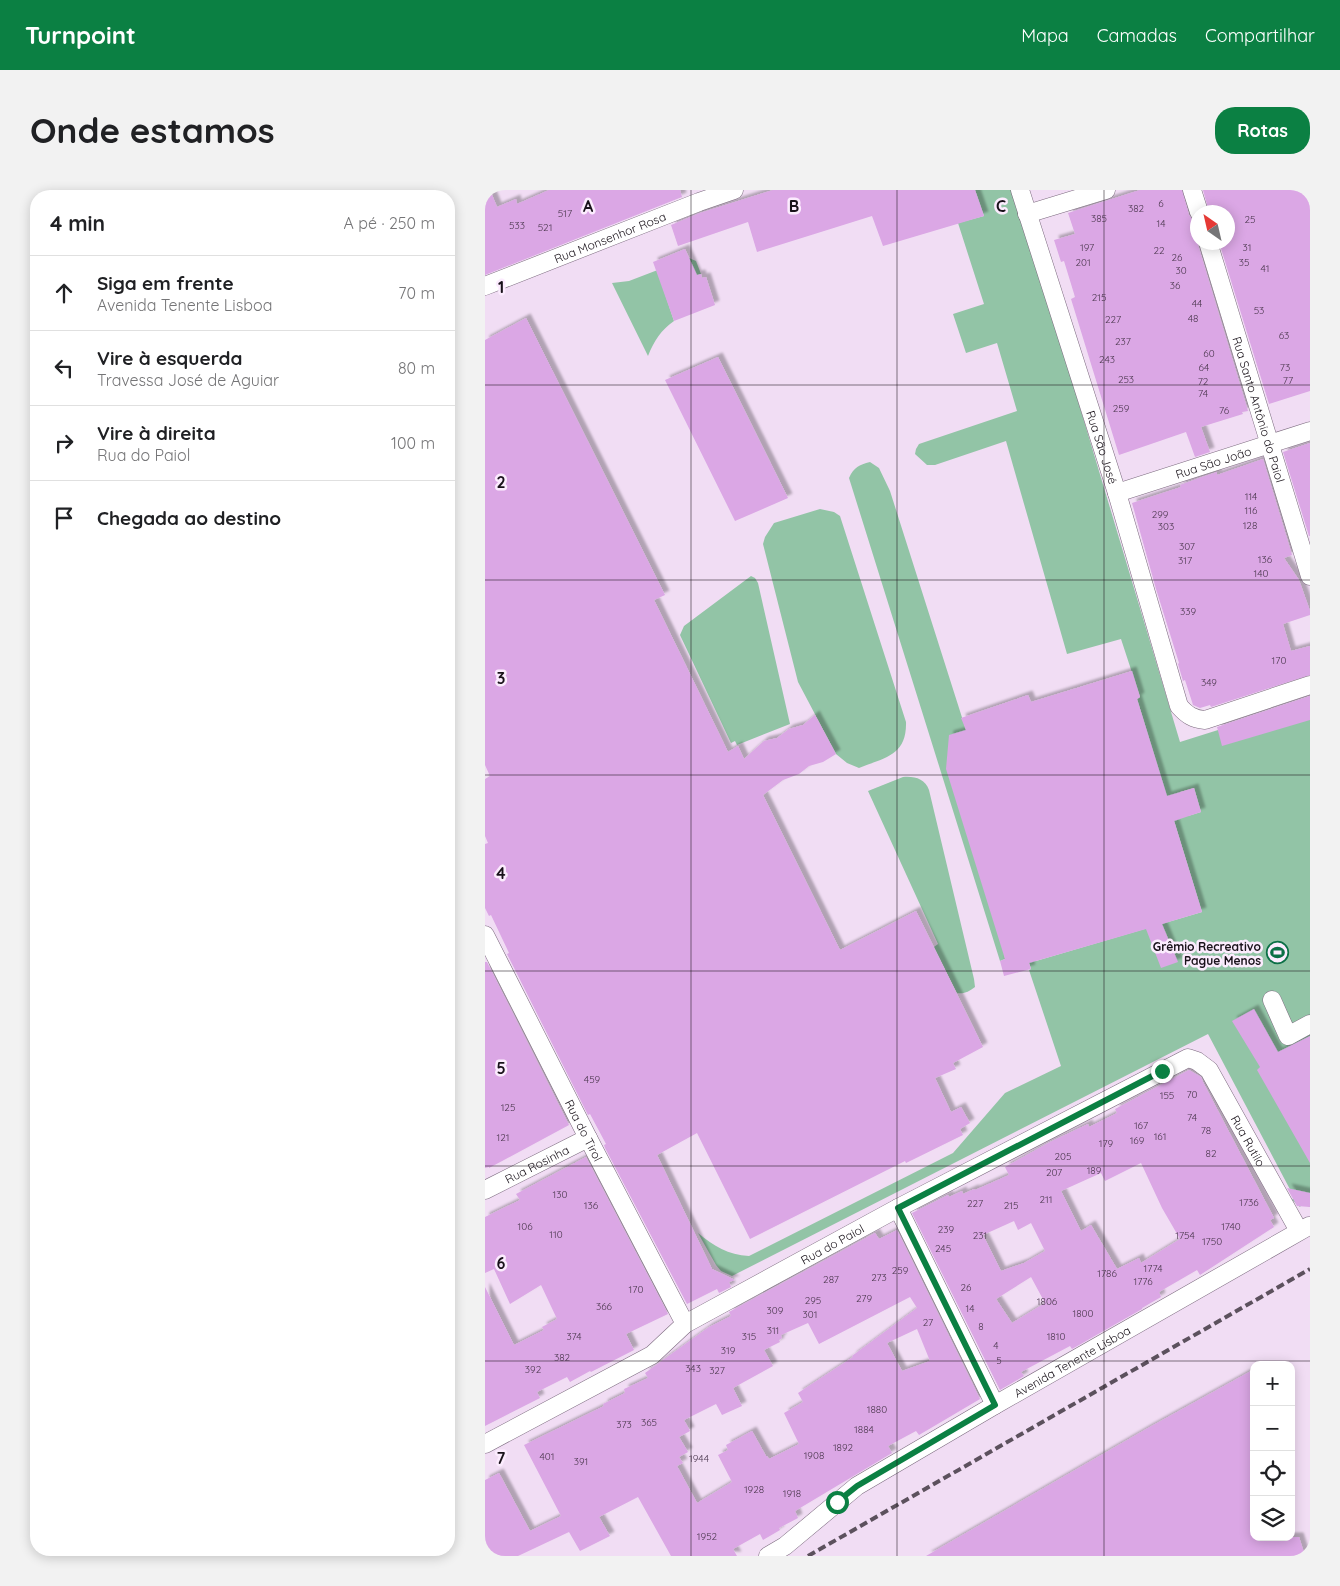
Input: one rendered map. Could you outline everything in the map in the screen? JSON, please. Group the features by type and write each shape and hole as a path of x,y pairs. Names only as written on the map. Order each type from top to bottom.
{"street":[{"name":"Rua Monsenhor Rosa","path":"485,286 697,196 734,190"},
{"name":"Rua São José","path":"1020,190 1117,493 1179,706 1185,714 1196,719 1205,720 1310,685"},
{"path":"1027,214 1106,190"},
{"path":"1192,190 1197,205"},
{"name":"Rua Santo Antônio do Paiol","path":"1210,250 1310,576"},
{"name":"Rua São João","path":"1117,493 1310,431"},
{"name":"Rua do Tirol","path":"487,943 685,1324"},
{"path":"1272,1000 1288,1036 1310,1024"},
{"name":"Rua do Paiol","path":"485,1444 652,1355 685,1324 898,1208 1188,1058"},
{"name":"Rua Rutilo","path":"1188,1058 1197,1061 1209,1070 1305,1228"},
{"name":"Rua Rosinha","path":"485,1190 588,1138"},
{"path":"898,1208 995,1405"},
{"name":"Avenida Tenente Lisboa","path":"768,1556 785,1546 857,1486 1305,1228"}],"green space":[{"path":"975,190 1015,190 1180,742 1310,701 1310,1207 1302,1204 1300,1207 1292,1200 1294,1197 1208,1034 732,1276 721,1271 716,1265 698,1233 722,1249 734,1254 749,1256 953,1153 1005,1093 1061,1066 1029,970 1031,969 1027,956 1033,954 1036,961 1202,912 1137,699 1140,697 1121,639 1067,654 1006,441 935,465 927,465 915,454 919,444 1017,411 997,343 966,353 953,314 984,304 958,223 984,216","holes":["1194,788 1201,812 1188,816 1180,792"]},
{"path":"689,258 696,261 701,274 663,288 674,321 658,336 648,356 612,283 629,281"},
{"path":"870,462 879,468 890,491 966,730 1005,959 1000,961 849,478 857,467"},
{"path":"820,509 834,512 840,516 906,722 903,742 898,749 885,758 859,768 847,763 836,754 798,682 763,544 774,523"},
{"path":"751,576 758,583 790,724 737,745 735,741 731,743 680,635 684,626"},
{"path":"903,777 919,779 925,783 929,790 974,979 975,987 964,993 957,993 934,947 938,944 868,791"}],"building":[{"path":"485,190 490,190 497,207 516,199 517,204 549,190 680,190 682,197 485,275"},
{"path":"773,190 975,190 984,216 883,246 872,216 757,252 748,222 678,246 671,225 700,213"},
{"path":"1140,190 1182,190 1190,216 1190,250 1200,250 1248,411 1201,427 1210,452 1195,457 1186,432 1119,455 1071,299 1075,297 1064,261 1061,262 1054,240 1075,234 1068,213"},
{"path":"1203,190 1310,190 1310,391 1269,404 1221,250 1235,250 1235,205 1207,205"},
{"path":"685,249 697,275 701,274 702,278 706,277 715,305 674,321 653,262"},
{"path":"526,318 665,595 654,600 728,752 738,746 744,759 764,741 777,738 789,729 803,725 815,715 836,754 823,762 809,766 799,774 783,780 763,795 840,950 916,911 983,1047 953,1063 956,1069 935,1078 951,1112 961,1107 970,1123 960,1129 963,1135 906,1163 905,1161 750,1239 697,1133 657,1155 712,1269 735,1280 729,1282 731,1287 719,1293 717,1289 687,1304 605,1148 604,1145 606,1144 590,1114 588,1115 507,954 509,953 491,915 489,916 485,908 485,844 488,843 485,836 485,779 490,776 485,765 485,340"},
{"path":"718,357 788,498 735,521 665,380"},
{"path":"1310,443 1310,536 1309,536 1283,452"},
{"path":"1263,459 1292,555 1284,558 1299,580 1310,611 1310,615 1283,624 1291,651 1310,646 1310,675 1211,707 1210,705 1200,708 1193,705 1185,680 1183,681 1132,503 1181,487 1180,485 1202,477 1217,472 1217,475"},
{"path":"1132,671 1140,697 1137,699 1167,796 1194,788 1201,812 1174,821 1202,912 1162,924 1178,962 1161,968 1146,929 1029,963 1031,969 1004,976 1000,961 1005,959 946,769 949,735 966,730 961,718 1028,695 1031,702"},
{"path":"1310,696 1310,720 1222,746 1217,727"},
{"path":"485,962 487,962 569,1125 489,1168 485,1168"},
{"path":"1254,1009 1278,1052 1310,1036 1310,1163 1257,1070 1260,1067 1232,1021"},
{"path":"1189,1070 1201,1077 1274,1218 1270,1220 1274,1227 1200,1275 1197,1270 1159,1292 1161,1297 1142,1309 1072,1349 1070,1346 1021,1372 1024,1376 1000,1390 912,1213 948,1195 949,1197 962,1191 963,1194 1009,1175 1005,1167 1050,1142 1088,1124 1089,1127 1117,1113 1115,1109","holes":["1141,1163 1162,1208 1180,1239 1141,1263 1139,1258 1117,1269 1091,1225 1081,1231 1061,1191 1101,1173 1105,1181","1014,1221 1018,1230 1031,1223 1045,1251 1024,1263 1001,1271 983,1235","1031,1277 1045,1303 1012,1323 996,1299"]},
{"path":"586,1157 668,1314 626,1334 634,1350 570,1382 567,1377 537,1392 540,1398 485,1426 485,1287 514,1345 544,1330 542,1327 557,1319 541,1285 510,1304 494,1269 485,1273 485,1217 520,1200 516,1194"},
{"path":"1287,1188 1310,1193 1310,1207 1297,1206"},
{"path":"897,1230 980,1399 919,1435 916,1431 888,1446 892,1453 795,1511 798,1518 779,1528 780,1530 763,1540 760,1534 733,1549 737,1556 671,1556 638,1497 599,1517 610,1536 580,1551 569,1532 518,1556 485,1556 485,1480 499,1473 530,1531 561,1516 524,1445 604,1406 603,1404 625,1393 624,1389 648,1378 645,1373 709,1327 731,1316 729,1312 875,1233 879,1239","holes":["910,1297 917,1308 853,1357 798,1393 803,1402 784,1413 799,1444 769,1459 752,1431 726,1445 728,1450 718,1455 732,1482 697,1503 677,1466 683,1463 679,1457 688,1452 679,1437 690,1431 684,1420 716,1404 722,1415 742,1406 733,1388 773,1366 764,1350 780,1342 781,1335 808,1323 819,1344","917,1329 930,1361 902,1371 887,1343"]},
{"path":"1250,1372 1250,1541 1295,1541 1295,1537 1299,1537 1305,1556 926,1556"}],"railway":[{"path":"808,1556 1310,1269"}],"place":[{"name":"Grêmio Recreativo Pague Menos","path":"1277,953"}],"route":[{"path":"837,1502 857,1486 995,1405 898,1208 1162,1071"}]}
